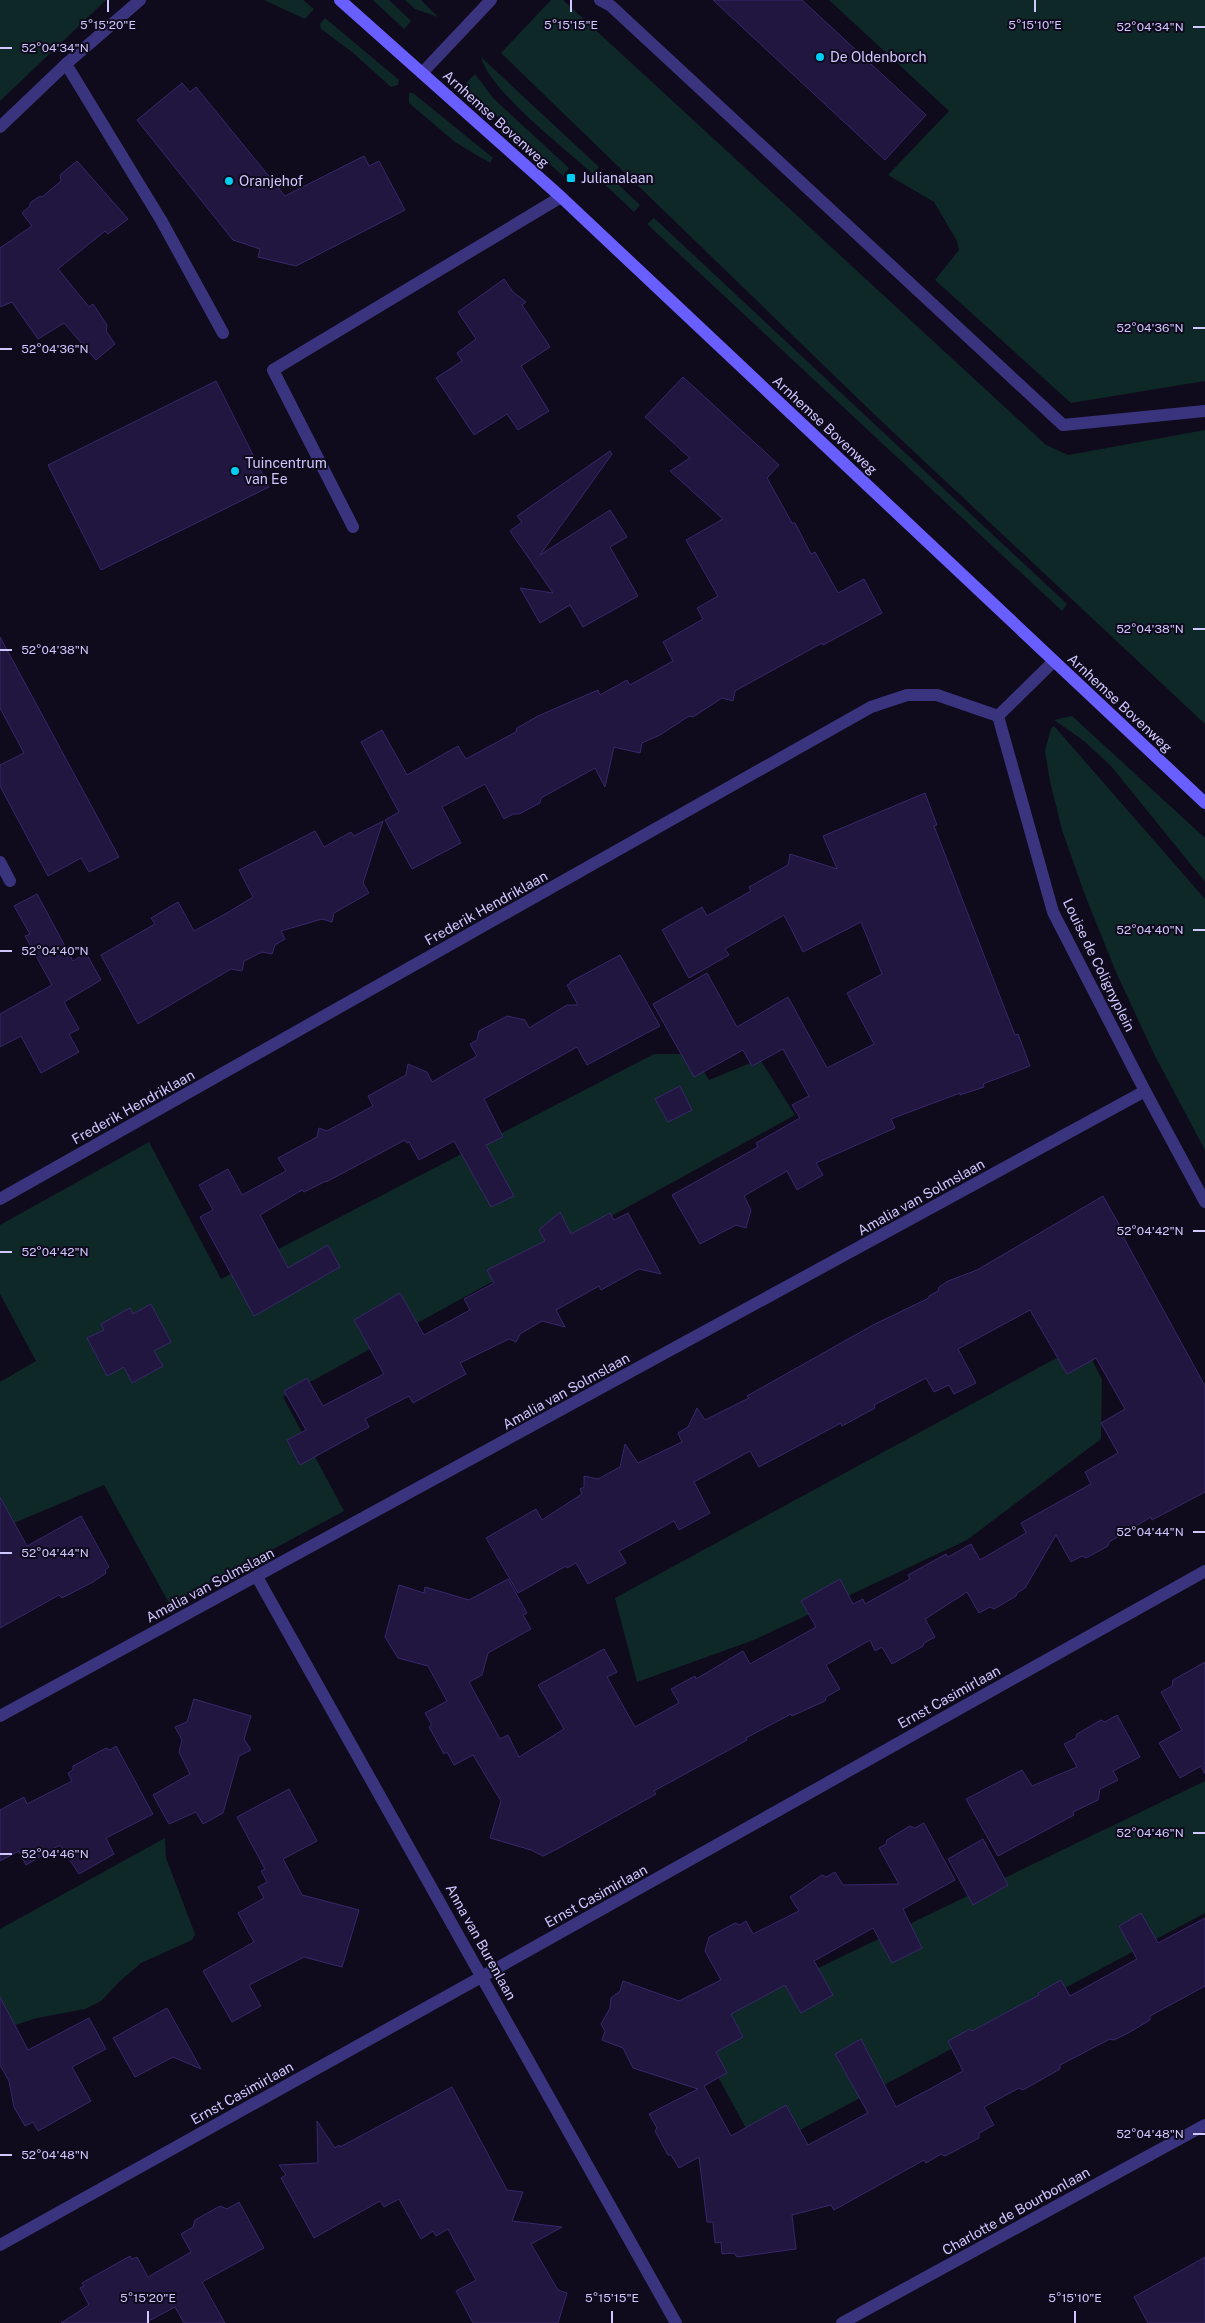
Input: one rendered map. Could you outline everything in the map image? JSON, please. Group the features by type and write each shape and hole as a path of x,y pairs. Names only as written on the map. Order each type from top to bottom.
{"main road":[{"name":"Arnhemse Bovenweg","path":"340,0 561,197 1205,803"}],"street":[{"path":"0,128 66,64 140,0"},
{"name":"Arnhemse Bovenweg","path":"422,73 491,0"},
{"path":"600,0 611,6 1063,425 1205,411"},
{"path":"66,64 161,220 223,333"},
{"path":"353,527 273,370 561,197"},
{"path":"998,716 1054,661"},
{"name":"Frederik Hendriklaan","path":"0,1200 870,707 907,694 938,695 998,716"},
{"name":"Louise de Colignyplein","path":"998,716 1053,912 1145,1091 1205,1202"},
{"path":"0,862 10,881"},
{"name":"Amalia van Solmslaan","path":"0,1716 258,1577 1145,1091"},
{"name":"Ernst Casimirlaan","path":"0,2244 483,1976 1205,1570"},
{"name":"Anna van Burenlaan","path":"258,1577 676,2323"},
{"name":"Charlotte de Bourbonlaan","path":"842,2323 1205,2124"}],"green space":[{"path":"0,0 106,0 0,101"},
{"path":"264,0 303,0 314,9 305,19"},
{"path":"373,0 389,0 411,21 404,29"},
{"path":"405,0 421,0 438,17 415,9"},
{"path":"551,0 563,0 1046,445 1068,455 1205,430 1205,724 877,417 501,53"},
{"path":"829,0 1205,0 1205,381 1071,403 935,280 959,250 957,241 934,202 888,175 949,111"},
{"path":"325,18 399,80 398,85 391,87 352,52 321,29 320,24"},
{"path":"481,57 599,167 593,174 547,135 513,102 498,86"},
{"path":"475,74 494,99 569,168 563,176 463,86"},
{"path":"409,93 413,93 493,158 490,163 455,142 409,103"},
{"path":"606,173 640,205 634,212 600,180"},
{"path":"654,218 1067,604 1062,611 647,224"},
{"path":"1072,716 1205,838 1205,882 1111,766 1084,741 1054,720"},
{"path":"1054,726 1205,899 1205,1150 1155,1056 1116,972 1085,895 1062,830 1050,781 1045,751 1051,728"},
{"path":"654,1054 693,1054 709,1080 760,1059 795,1115 283,1397 344,1511 170,1605 104,1485 0,1529 0,1382 36,1361 0,1294 0,1225 149,1142 221,1279"},
{"path":"1084,1343 1102,1380 1101,1439 967,1540 754,1640 637,1682 615,1598"},
{"path":"1205,1781 1205,1913 759,2152 692,2029"},
{"path":"165,1838 166,1858 195,1934 192,1940 141,1963 101,2001 85,2009 37,2018 0,2030 0,1929"}],"building":[{"name":"De Oldenborch","path":"713,0 802,0 926,115 885,160"},
{"name":"Oranjehof","path":"182,83 190,92 196,87 285,196 364,156 369,166 379,161 405,210 296,266 258,257 260,249 233,240 137,120"},
{"path":"77,161 128,219 108,234 105,231 58,269 89,307 93,304 107,325 106,331 115,344 96,360 64,323 38,339 12,302 0,307 0,248 32,226 22,213 30,206 30,203 40,196 42,197 61,181 60,175"},
{"path":"504,279 513,292 526,302 522,305 550,347 521,366 549,411 518,430 507,414 474,435 436,378 462,361 457,353 476,339 458,312"},
{"path":"683,377 779,465 767,478 792,523 795,523 811,554 815,552 838,593 864,579 882,613 823,645 822,643 735,691 733,701 722,698 693,717 689,716 660,735 642,743 640,753 614,747 605,787 595,768 541,798 540,803 519,814 513,814 504,819 485,784 442,807 461,843 412,869 385,820 399,812 361,742 382,730 407,775 458,746 466,759 516,732 517,728 538,716 598,690 600,695 627,680 630,685 673,661 663,642 703,619 697,608 718,596 686,540 723,519 670,471 690,458 645,417"},
{"path":"216,381 269,487 101,570 48,465"},
{"path":"610,451 612,454 540,555 610,510 627,537 610,547 638,596 583,627 570,605 540,623 520,588 553,593 510,531 522,522 517,516"},
{"path":"0,637 119,857 89,872 81,858 48,876 0,786 0,765 24,753 0,708"},
{"path":"925,793 937,825 934,826 959,891 1015,1035 1018,1034 1030,1066 983,1084 984,1087 960,1095 960,1093 891,1119 895,1128 816,1163 823,1175 797,1190 787,1171 744,1196 751,1210 746,1228 736,1225 700,1244 672,1195 758,1147 756,1143 800,1118 792,1105 809,1096 783,1049 752,1066 743,1050 694,1077 653,1004 707,973 737,1027 788,997 827,1068 874,1044 847,993 882,974 861,922 803,952 784,915 725,949 729,955 689,978 662,930 702,907 707,916 751,891 749,887 788,865 790,854 837,869 823,836"},
{"path":"383,821 363,883 369,893 334,913 332,922 322,919 281,931 285,939 275,945 272,954 262,952 244,961 242,971 231,969 138,1024 101,955 155,924 151,918 178,902 194,931 227,913 253,897 239,870 315,831 324,847 351,832 354,836"},
{"path":"37,894 73,961 86,953 101,980 64,1002 79,1029 69,1034 79,1052 41,1073 21,1036 0,1047 0,1014 52,985 25,936 30,934 14,906"},
{"path":"620,955 660,1026 587,1065 577,1047 484,1099 503,1137 486,1145 514,1196 491,1207 454,1141 419,1160 409,1142 407,1143 405,1140 326,1182 304,1192 302,1190 260,1215 288,1268 328,1245 340,1267 254,1316 200,1217 213,1210 199,1185 228,1169 242,1195 286,1171 278,1158 317,1137 319,1128 327,1131 373,1106 368,1096 406,1075 408,1064 427,1072 432,1082 477,1056 470,1044 477,1040 479,1031 507,1016 525,1020 529,1028 567,1005 578,1005 567,985"},
{"path":"680,1086 692,1110 668,1122 655,1099"},
{"path":"1103,1196 1121,1228 1119,1229 1205,1386 1205,1492 1152,1520 1151,1517 1109,1542 1108,1546 1086,1558 1082,1556 1071,1562 1056,1535 1025,1588 1017,1593 1016,1596 994,1609 990,1607 979,1613 967,1592 925,1619 935,1637 892,1664 882,1647 875,1651 870,1640 826,1665 840,1689 826,1697 825,1701 792,1716 791,1714 746,1738 747,1740 654,1791 656,1794 543,1856 531,1850 490,1838 501,1801 473,1755 454,1765 447,1752 444,1754 429,1727 432,1725 425,1713 447,1701 428,1666 398,1658 385,1637 399,1585 424,1593 425,1587 469,1600 508,1579 527,1613 523,1615 531,1629 488,1653 482,1675 469,1682 500,1739 508,1735 519,1757 564,1729 538,1685 604,1649 617,1672 607,1677 635,1727 679,1703 671,1689 695,1676 696,1679 743,1651 750,1664 816,1627 801,1601 840,1579 853,1604 863,1599 865,1604 910,1579 908,1575 946,1554 948,1557 971,1544 980,1560 1026,1533 1021,1523 1091,1484 1085,1472 1118,1453 1101,1423 1125,1409 1096,1358 1067,1374 1030,1310 958,1349 976,1383 954,1394 949,1385 934,1392 926,1378 874,1405 875,1408 842,1426 841,1423 759,1467 750,1451 694,1482 710,1513 679,1530 674,1521 619,1551 626,1563 588,1584 576,1563 567,1568 566,1566 518,1593 486,1538 536,1509 542,1520 582,1494 580,1489 584,1487 584,1476 598,1479 620,1467 625,1444 638,1463 682,1442 678,1433 688,1427 697,1408 705,1420 749,1398 747,1396 873,1325 929,1298 929,1296 938,1291 939,1287 948,1281 977,1270"},
{"path":"560,1212 571,1234 610,1213 614,1220 628,1213 661,1274 639,1269 601,1290 599,1286 556,1310 565,1327 542,1321 520,1334 516,1342 509,1339 460,1363 466,1374 413,1403 409,1396 365,1419 369,1427 300,1465 287,1440 306,1430 284,1391 307,1378 323,1406 384,1374 354,1320 400,1293 424,1335 470,1310 464,1299 494,1283 487,1270 545,1241 539,1230"},
{"path":"151,1304 171,1342 154,1351 163,1366 132,1383 124,1367 107,1376 87,1338 104,1330 101,1324 130,1308 133,1314"},
{"path":"0,1497 27,1546 81,1516 109,1567 105,1570 106,1573 93,1582 62,1598 59,1595 0,1628"},
{"path":"1205,1662 1205,1774 1201,1766 1180,1778 1159,1743 1182,1730 1161,1692 1172,1686 1173,1680"},
{"path":"194,1699 251,1716 244,1739 251,1750 239,1756 223,1813 203,1824 196,1812 169,1824 153,1795 190,1774 179,1752 182,1740 175,1727 187,1722"},
{"path":"1117,1715 1140,1757 1113,1771 1118,1780 1100,1789 1098,1800 1073,1812 1074,1815 998,1856 966,1799 1022,1770 1032,1786 1077,1767 1064,1744 1101,1720 1105,1722"},
{"path":"116,1746 153,1814 106,1838 114,1854 79,1874 60,1845 26,1865 19,1851 0,1861 0,1810 24,1797 27,1804 72,1781 68,1773 73,1770 73,1766 106,1748 110,1750"},
{"path":"289,1789 317,1841 283,1859 302,1895 359,1910 342,1967 304,1957 249,1985 261,2006 232,2022 203,1971 254,1942 238,1913 264,1898 258,1887 267,1882 261,1871 265,1869 237,1817"},
{"path":"924,1823 955,1880 903,1909 922,1948 892,1963 873,1928 814,1961 833,1995 801,2013 785,1985 731,2014 743,2037 716,2052 727,2073 704,2086 731,2136 786,2105 808,2145 868,2113 835,2054 861,2039 896,2107 930,2089 963,2071 948,2041 970,2029 972,2031 1039,1995 1038,1993 1061,1980 1070,1996 1137,1959 1119,1926 1141,1913 1158,1943 1205,1918 1205,1986 1150,2016 1150,2020 1130,2032 1114,2040 1110,2039 1060,2065 1060,2069 1023,2090 1019,2088 984,2107 994,2125 979,2133 979,2138 945,2156 941,2154 926,2163 924,2160 834,2210 831,2205 792,2215 796,2249 737,2257 734,2253 722,2254 721,2242 715,2243 713,2222 707,2222 699,2157 679,2168 671,2155 668,2155 655,2131 657,2128 649,2114 698,2089 633,2068 623,2048 602,2040 605,2031 601,2024 610,2008 611,1998 620,1991 623,1981 679,2001 721,1980 705,1951 709,1937 735,1923 740,1925 746,1921 753,1934 799,1911 790,1897 822,1875 826,1877 835,1872 843,1885 899,1884 879,1848 886,1844 887,1840 910,1826 915,1828"},
{"path":"983,1839 1008,1885 973,1905 948,1859"},
{"path":"0,1997 28,2050 89,2018 106,2049 72,2067 91,2101 38,2131 33,2122 25,2126 14,2107 9,2081 0,2065"},
{"path":"167,2008 201,2069 173,2057 135,2077 113,2038"},
{"path":"452,2087 507,2190 523,2192 512,2221 562,2227 531,2244 558,2290 567,2293 558,2323 473,2323 456,2291 476,2280 448,2229 436,2236 433,2231 421,2239 399,2199 384,2207 380,2201 314,2238 281,2178 286,2175 279,2165 318,2163 317,2121 335,2148 339,2145 340,2147"},
{"path":"239,2202 264,2248 202,2282 225,2323 184,2323 175,2307 145,2323 61,2323 89,2305 80,2288 84,2286 82,2283 130,2256 132,2259 137,2257 148,2277 191,2252 181,2234 193,2227 195,2220 220,2206 227,2209"},
{"path":"1205,2257 1205,2323 1148,2323 1134,2297"}],"place":[{"name":"De Oldenborch","path":"820,57"},
{"name":"Julianalaan","path":"571,178"},
{"name":"Oranjehof","path":"229,181"},
{"name":"Tuincentrum van Ee","path":"235,471"}]}
